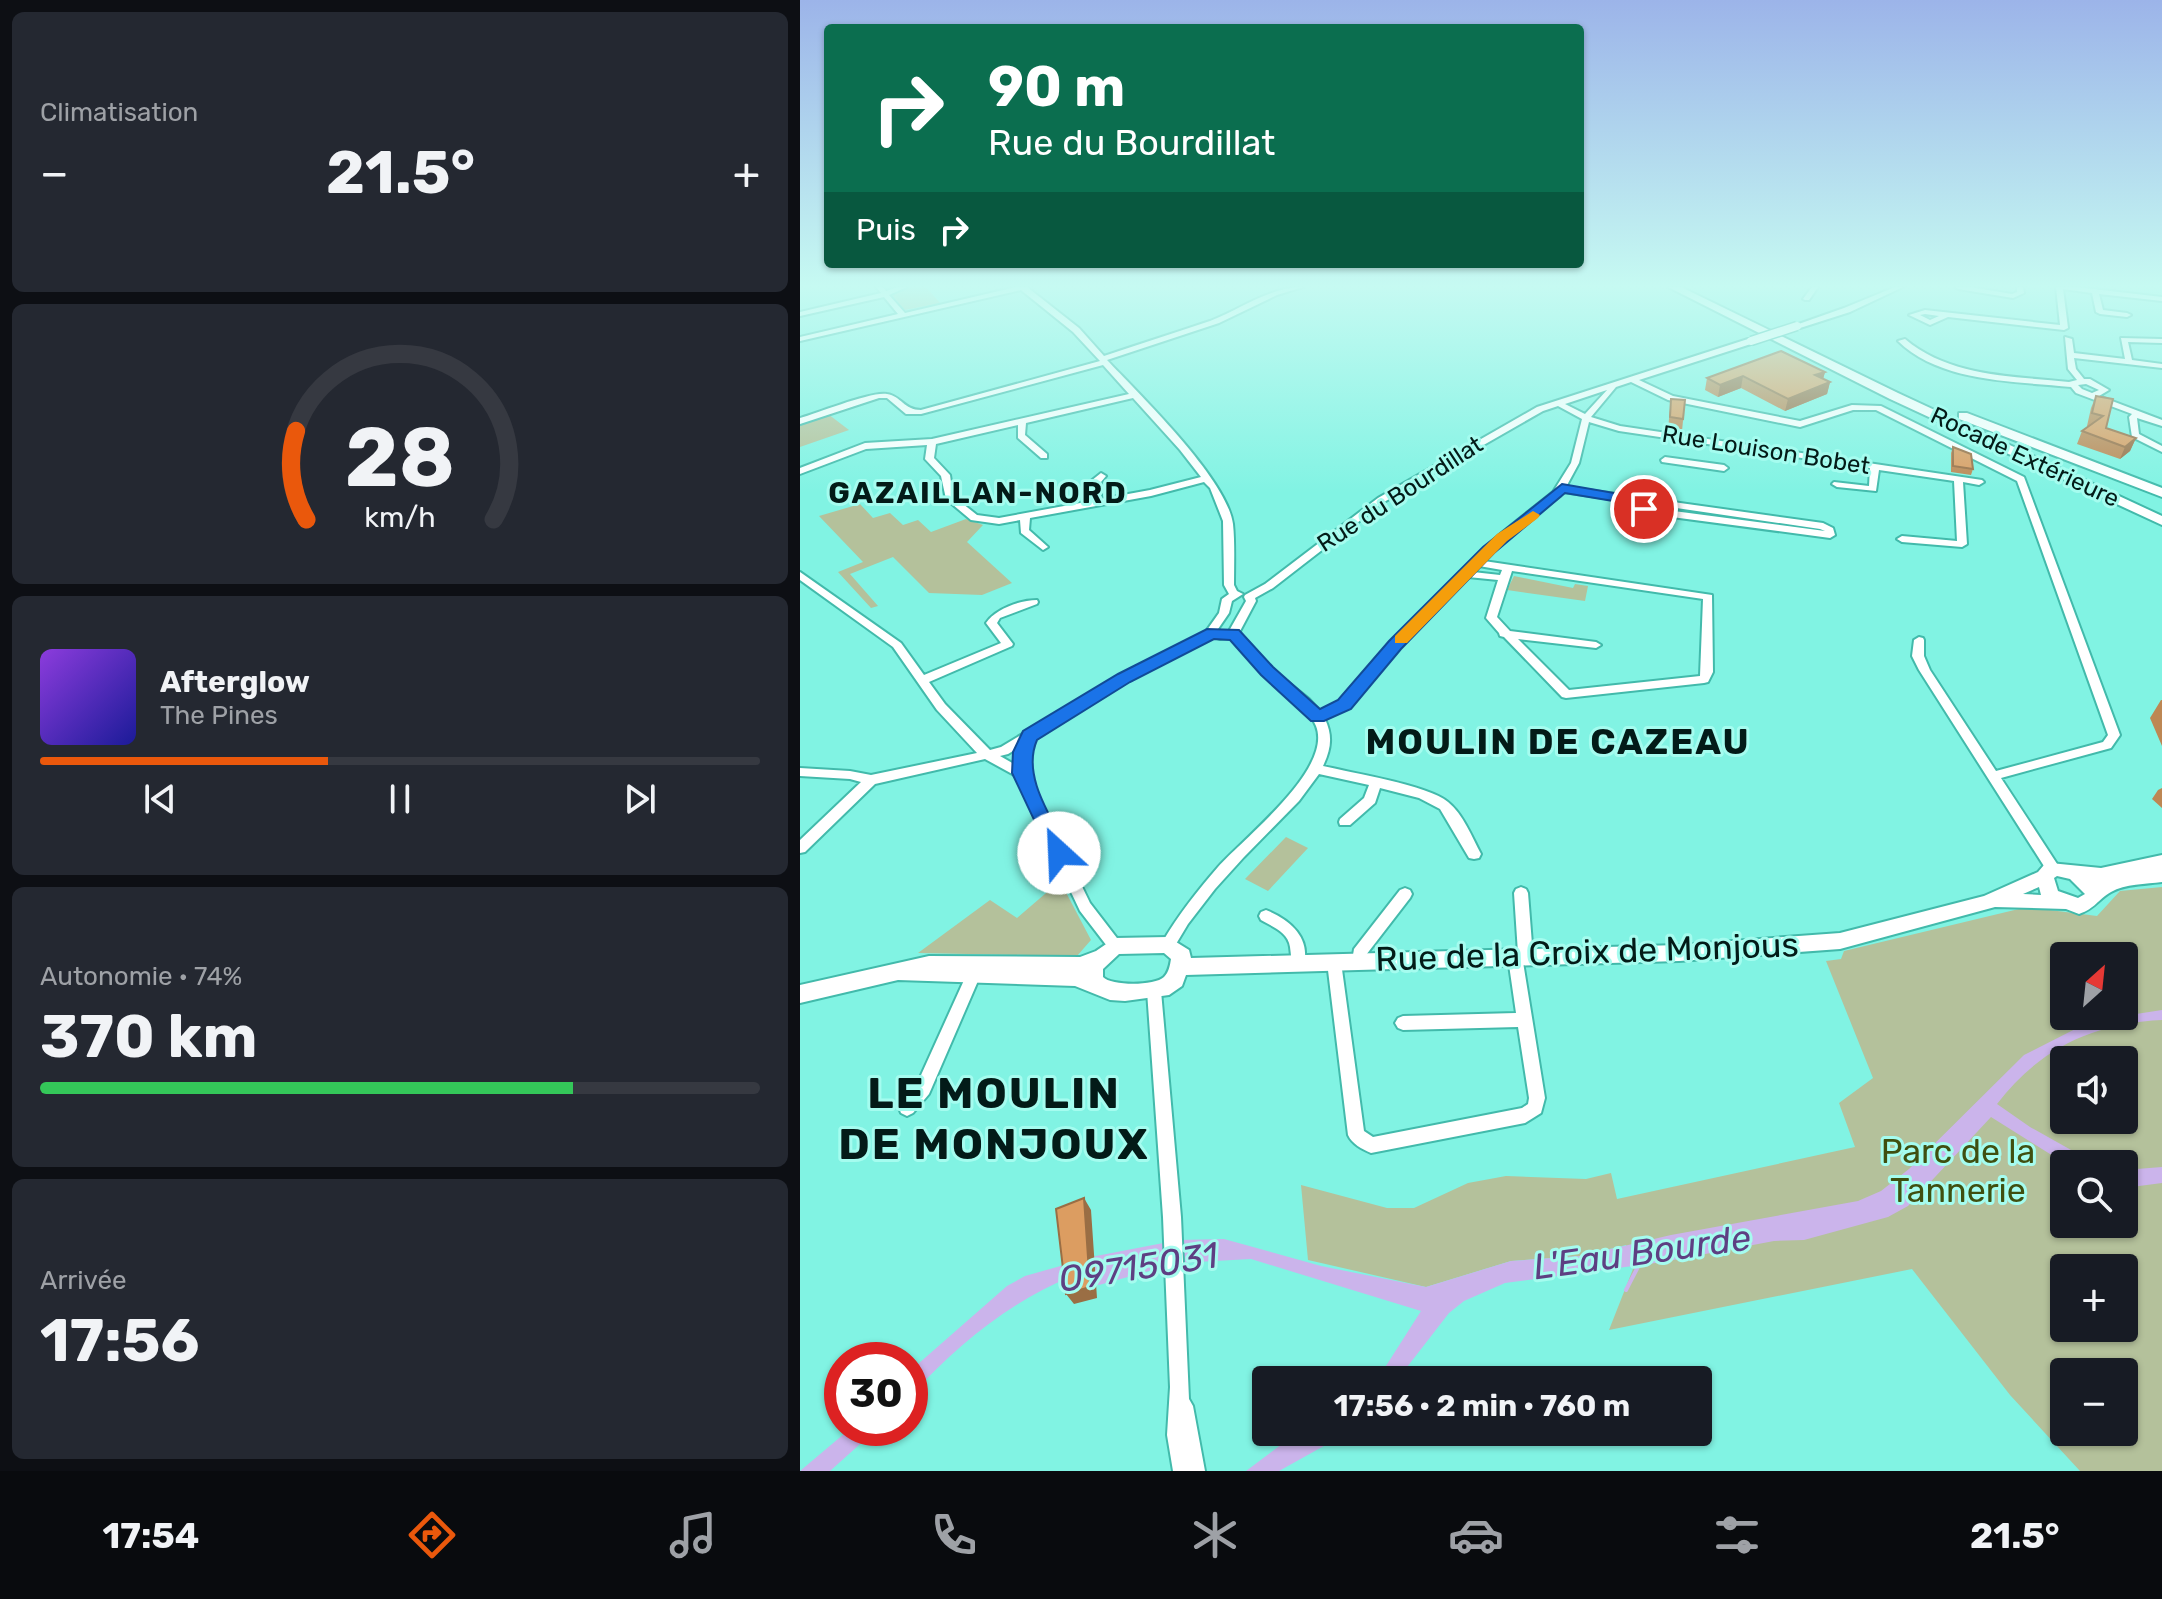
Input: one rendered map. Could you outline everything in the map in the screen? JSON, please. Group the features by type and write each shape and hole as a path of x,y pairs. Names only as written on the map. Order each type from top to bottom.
{"highway":[{"name":"Rocade Extérieure","path":"1814,356 2162,521"},
{"path":"1831,356 2162,510"},
{"path":"1904,391 2162,493"},
{"path":"2103,494 2115,505 2162,529"}],"main road":[{"path":"2063,903 2047,893 2049,874 2101,875 2162,862"},
{"name":"Rue de la Croix de Monjous","path":"1182,967 1679,953 1840,941 1988,902 2049,874"},
{"path":"2080,875 2094,893 2109,884 2162,875"},
{"name":"Rue de la Croix de Monjous","path":"1988,902 2085,904 2094,893"},
{"path":"800,994 903,973 1080,965 1097,959 1115,946 1168,945 1180,953 1182,967 1168,986 1154,991 1110,991 1076,978 975,970"},
{"path":"1097,959 1092,972 1097,984"}],"street":[{"path":"1099,356 1219,495 1228,521 1229,585 1234,595"},
{"path":"800,421 878,396 889,396 909,412 921,412 1119,356"},
{"name":"Rue du Bourdillat","path":"1249,597 1269,586 1381,500 1515,420 1558,403 1707,356"},
{"path":"1921,356 1957,369 2076,383"},
{"path":"2070,356 2079,391 2097,394 2138,414 2162,421"},
{"path":"2075,356 2162,366"},
{"path":"2128,356 2129,362"},
{"path":"1633,380 1671,398 1800,424 1852,407 1878,408 2021,479 2114,735 2107,745 1994,776"},
{"path":"1318,717 1344,705 1395,645 1476,563 1562,489 1575,463 1586,418 1613,388"},
{"path":"800,471 865,446 932,442 1135,395"},
{"name":"Rue Louison Bobet","path":"1558,403 1586,418 1619,428 1979,482"},
{"path":"2138,414 2132,421 2135,435 2162,449"},
{"path":"1022,422 1021,436 1044,456"},
{"path":"1694,464 1702,441"},
{"path":"932,442 929,459 945,475 947,493 981,520 1025,518 1207,478"},
{"path":"1665,460 1724,468"},
{"path":"1873,489 1875,467"},
{"path":"1096,504 1095,485 1101,476"},
{"path":"1902,539 1962,544 1958,479"},
{"path":"1837,484 1884,491"},
{"path":"1562,489 1823,526 1830,530 1830,535 1649,511 1644,509 1644,502"},
{"path":"1025,518 1024,531 1043,547"},
{"path":"1476,563 1506,574"},
{"path":"1466,574 1506,574 1708,597 1707,672 1704,679 1566,694 1504,634 1491,613 1506,574"},
{"path":"800,575 883,632 941,707 989,756 1021,773"},
{"path":"800,772 850,775 871,780 989,756 1029,736 1124,678 1213,633 1227,599 1234,595 1249,597 1251,601 1233,634 1213,633"},
{"path":"923,680 1008,644 991,623 996,616 1033,602"},
{"path":"1168,945 1207,891 1290,802 1316,769 1325,741 1318,717 1267,671 1233,634"},
{"path":"1504,634 1596,645"},
{"path":"1919,640 1918,656 1925,670 1994,776 2049,874"},
{"path":"1029,736 1020,759 1021,773 1085,907 1097,927 1115,946"},
{"path":"1316,769 1375,785 1398,785 1441,803 1474,854"},
{"path":"800,848 871,780"},
{"path":"1345,822 1370,800 1375,785"},
{"path":"1334,962 1355,1128 1365,1144 1530,1113 1537,1098 1523,1020 1521,893"},
{"path":"1359,961 1359,953 1405,894"},
{"path":"1266,916 1291,930 1299,942 1298,963"},
{"path":"907,1108 923,1089 975,970"},
{"path":"1154,991 1172,1217 1180,1387 1177,1435 1183,1471"},
{"path":"1403,1023 1523,1020"},
{"path":"1180,1387 1195,1471"}],"green space":[{"path":"828,414 849,430 800,447 800,423"},
{"path":"860,504 873,518 890,513 903,525 918,520 931,532 966,519 983,525 967,542 1012,583 982,595 929,593 893,557 850,574 878,606 871,608 838,572 863,562 819,516"},
{"path":"1514,576 1573,588 1575,584 1588,586 1585,601 1507,590"},
{"path":"1286,837 1308,848 1268,891 1245,879"},
{"path":"1060,881 1091,940 1077,956 918,953 990,900 1017,918"},
{"name":"Parc de la Tannerie","path":"2162,887 2162,1471 2080,1471 2057,1446 2138,1446 2138,1358 2050,1358 2050,1438 2010,1395 1912,1269 1609,1330 1633,1269 1626,1245 1581,1256 1511,1261 1426,1287 1308,1260 1301,1185 1387,1208 1414,1208 1468,1183 1506,1176 1586,1179 1611,1173 1617,1199 1855,1147 1839,1103 1873,1078 1826,961 1841,959 1844,951 2027,907 2097,916 2120,891"}],"water":[{"path":"2162,1010 2162,1020 2138,1022 2138,1014"},
{"path":"2073,1030 2102,1030 2062,1046 2050,1046 2050,1053 2013,1085 1997,1104 2071,1150 2050,1150 2050,1154 1991,1117 1908,1206 1888,1217 1804,1240 1774,1241 1663,1262 1505,1283 1464,1301 1449,1313 1408,1366 1386,1366 1421,1311 1251,1259 1178,1263 1099,1285 1072,1276 1026,1299 985,1327 928,1378 928,1355 1007,1286 1025,1276 1096,1256 1179,1240 1224,1239 1321,1266 1426,1287 1511,1261 1581,1256 1671,1235 1858,1201 1881,1191 1909,1169 2024,1055"},
{"path":"2162,1167 2162,1183 2138,1186 2138,1169"},
{"path":"830,1446 858,1446 830,1471 800,1471"},
{"path":"1279,1446 1324,1446 1279,1471 1246,1471"}],"building":[{"path":"1768,356 1791,356 1825,372 1815,375 1830,382 1788,399 1743,376 1720,385 1707,378"},
{"path":"2096,396 2113,399 2106,428 2136,438 2125,447 2082,431 2103,416 2092,413"},
{"path":"1671,399 1685,400 1683,419 1670,417"},
{"path":"1953,447 1971,454 1973,469 1953,466"},
{"path":"1084,1198 1090,1287 1066,1294 1056,1209"}],"waterway":[{"name":"L'Eau Bourde","path":"1626,1290 1641,1261"}],"slow traffic":[{"path":"1401,639 1502,537 1533,515"}],"district":[{"name":"GAZAILLAN-NORD","path":"978,493"},
{"name":"MOULIN DE CAZEAU","path":"1558,741"},
{"name":"LE MOULIN DE MONJOUX","path":"994,1118"}],"route":[{"path":"1059,853 1021,773 1022,752 1029,736 1124,678 1213,633 1233,634 1267,671 1318,717 1344,705 1395,645 1489,550 1562,489 1644,502 1644,509"}],"water label":[{"name":"O9715031","path":"1138,1267"}]}
